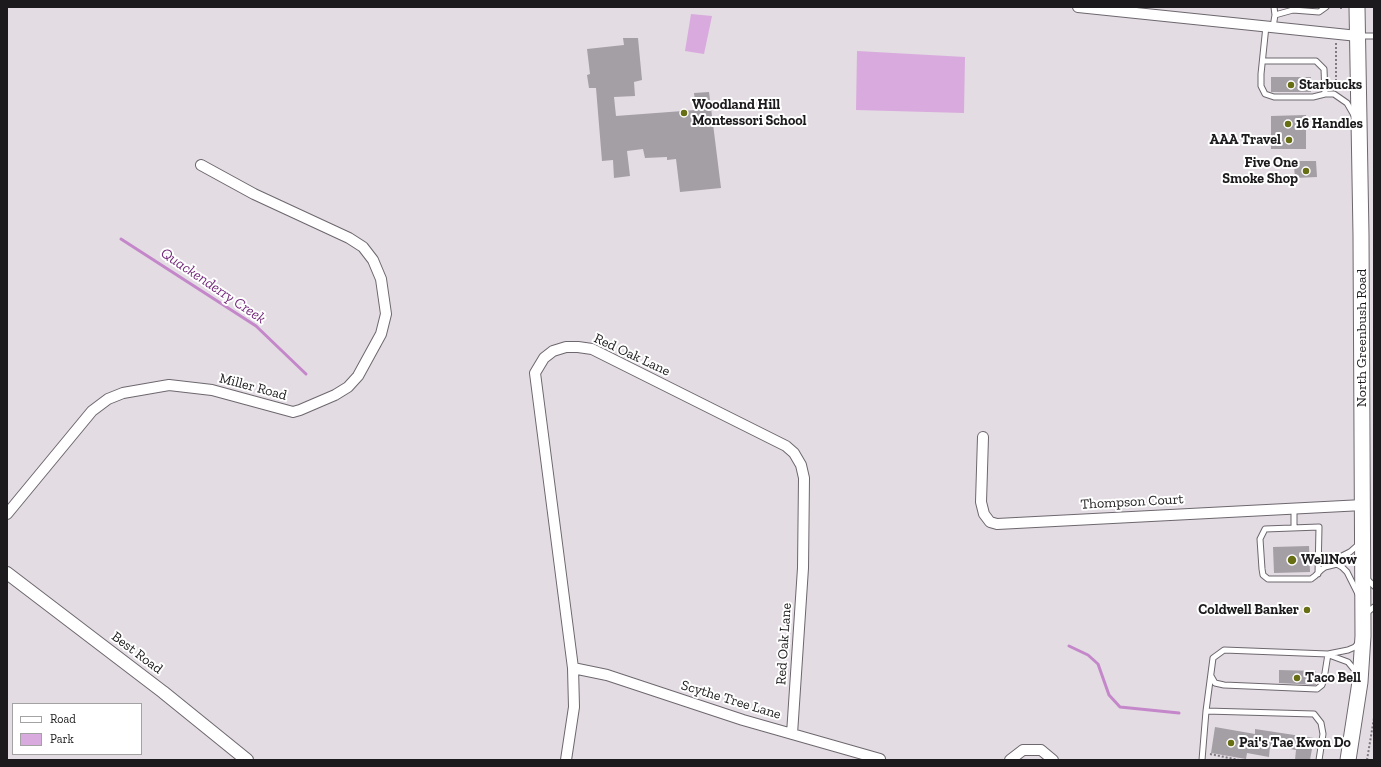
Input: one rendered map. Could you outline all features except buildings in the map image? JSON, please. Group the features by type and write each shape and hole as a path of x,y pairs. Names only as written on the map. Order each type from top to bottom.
{"main road":[{"name":"North Greenbush Road","path":"1348,760 1360,682 1369,581 1363,540 1360,135 1357,7"}],"street":[{"path":"1078,7 1358,36"},
{"name":"Miller Road","path":"7,514 92,411 108,399 123,393 169,385 212,390 293,412 335,395 348,387 361,370 381,334 386,314 381,279 373,260 363,247 350,238 254,194 201,165"},
{"name":"Red Oak Lane","path":"566,760 574,707 573,668 535,373 544,358 553,351 566,347 578,346 592,349 786,446 794,453 801,465 804,478 803,568 792,734"},
{"name":"Thompson Court","path":"983,437 982,502 984,514 990,522 997,524 1363,504"},
{"name":"Best Road","path":"7,572 163,692 247,760"},
{"name":"Scythe Tree Lane","path":"573,668 607,675 792,734 880,759"},
{"path":"1010,760 1023,750 1041,750 1053,760"}],"lane":[{"path":"1274,7 1275,15 1270,26 1261,74 1261,86 1265,94 1269,96 1313,97 1325,94 1334,94 1347,103 1355,117 1360,135"},
{"path":"1275,15 1293,10 1319,12 1326,7"},
{"path":"1358,36 1374,36"},
{"path":"1264,61 1316,61 1324,69 1325,94"},
{"path":"1294,508 1294,528"},
{"path":"1318,574 1319,527 1265,529 1260,539 1263,575 1268,579 1311,579 1318,574 1325,566 1330,564 1342,567 1348,572 1367,610"},
{"path":"1319,558 1331,560 1340,557 1350,552 1363,540"},
{"path":"1202,759 1206,711 1213,658 1224,650 1328,654 1355,647 1363,636"},
{"path":"1211,676 1215,683 1224,685 1317,690 1322,686 1328,654"},
{"path":"1328,654 1348,662 1356,670 1360,682"},
{"path":"1206,711 1314,714 1321,722 1323,734 1319,760"}],"path":[{"path":"1336,42 1336,90"},
{"path":"1366,760 1374,718"},
{"path":"1202,759 1210,754 1239,760"}],"green space":[{"path":"691,14 712,16 704,54 685,51"},
{"path":"857,51 965,57 964,113 856,110"}],"waterway":[{"name":"Quackenderry Creek","path":"121,239 256,326 306,374"},
{"name":"Quackenderry Creek","path":"1069,646 1088,655 1098,664 1109,695 1120,707 1179,713"}],"place":[{"name":"Starbucks","path":"1291,85"},
{"name":"Woodland Hill Montessori School","path":"684,113"},
{"name":"16 Handles","path":"1288,124"},
{"name":"AAA Travel","path":"1289,140"},
{"name":"Five One Smoke Shop","path":"1306,171"},
{"name":"WellNow","path":"1292,560"},
{"name":"Coldwell Banker","path":"1307,610"},
{"name":"Taco Bell","path":"1297,678"},
{"name":"Pai's Tae Kwon Do","path":"1231,743"}]}
